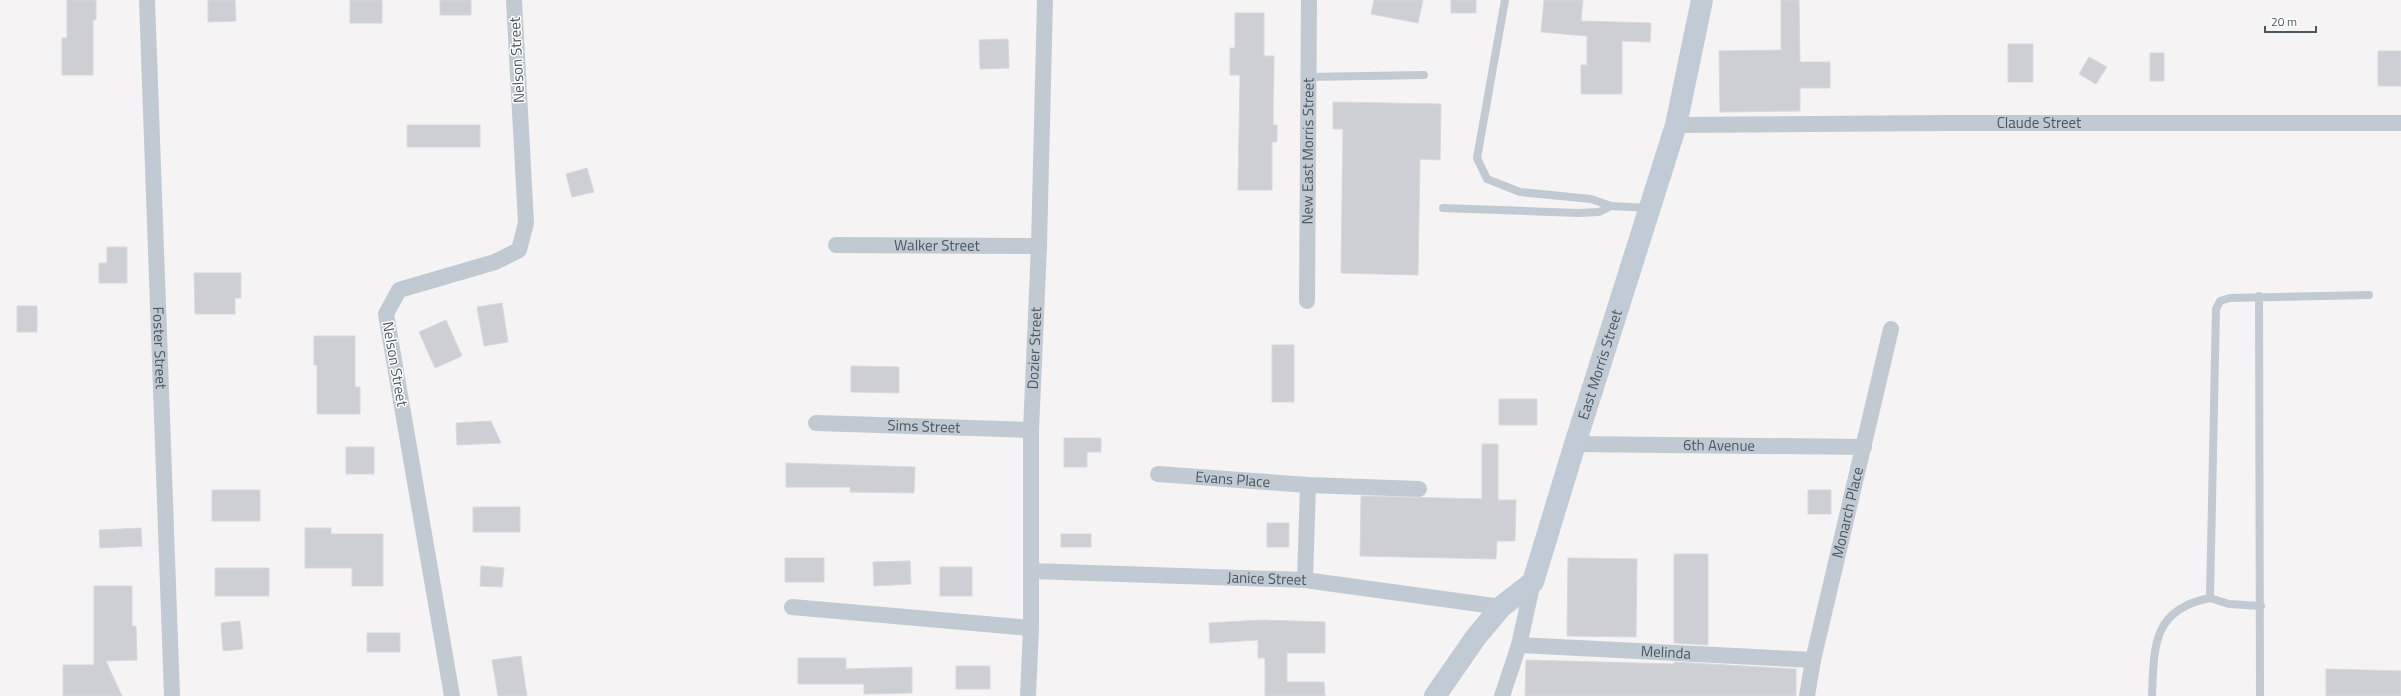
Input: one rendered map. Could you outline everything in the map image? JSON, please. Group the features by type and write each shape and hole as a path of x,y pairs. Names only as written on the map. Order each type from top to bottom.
{"main road":[{"name":"East Morris Street","path":"1533,582 1575,444 1676,126 1702,0"},
{"path":"1435,696 1476,637 1501,607 1533,582"}],"street":[{"name":"Foster Street","path":"147,0 172,696"},
{"name":"Nelson Street","path":"452,696 386,314 399,290 495,262 519,250 526,223 514,0"},
{"name":"Dozier Street","path":"1028,696 1031,628 1031,430 1039,246 1046,0"},
{"name":"New East Morris Street","path":"1307,301 1309,0"},
{"name":"Claude Street","path":"1676,126 1948,123 2401,123"},
{"name":"Walker Street","path":"836,245 1039,246"},
{"name":"Monarch Place","path":"1807,696 1813,660 1891,329"},
{"name":"Sims Street","path":"816,423 1031,430"},
{"name":"6th Avenue","path":"1575,444 1864,447"},
{"name":"Evans Place","path":"1158,474 1308,485 1419,489"},
{"path":"1305,580 1308,485"},
{"name":"Janice Street","path":"1031,571 1305,580 1501,607"},
{"path":"1502,696 1519,645 1533,582"},
{"path":"792,608 1031,628"},
{"name":"Melinda","path":"1519,645 1813,660"}],"lane":[{"path":"1505,0 1477,158 1487,179 1520,192 1591,199 1611,206 1650,208"},
{"path":"1308,77 1424,75"},
{"path":"1443,208 1578,213 1599,212 1611,206"},
{"path":"2210,598 2216,309 2220,301 2230,298 2259,296 2369,295"},
{"path":"2259,296 2261,606 2260,696"},
{"path":"2152,696 2154,655 2160,630 2177,611 2193,602 2210,598 2229,604 2261,606"}],"building":[{"path":"67,0 96,0 96,20 93,20 93,75 62,75 62,38 67,38"},
{"path":"208,0 235,0 236,21 208,22"},
{"path":"350,0 382,0 382,23 350,23"},
{"path":"440,0 471,0 471,15 440,15"},
{"path":"1374,0 1423,0 1418,23 1371,14"},
{"path":"1451,0 1476,0 1476,13 1451,13"},
{"path":"1544,0 1583,0 1581,21 1651,23 1650,42 1622,41 1622,94 1581,94 1581,65 1587,65 1587,36 1541,32"},
{"path":"1781,0 1799,0 1800,62 1830,62 1830,88 1800,88 1800,111 1720,112 1719,51 1781,50"},
{"path":"1235,13 1264,13 1264,56 1274,56 1273,125 1277,125 1277,142 1272,142 1272,190 1238,190 1240,75 1230,75 1230,48 1235,48"},
{"path":"1008,39 1009,68 980,69 979,40"},
{"path":"2008,44 2033,44 2033,82 2008,82"},
{"path":"2378,51 2401,51 2401,86 2378,86"},
{"path":"2150,53 2164,53 2164,81 2150,81"},
{"path":"2089,57 2107,67 2096,84 2079,74"},
{"path":"1333,102 1441,104 1440,160 1420,159 1418,275 1341,273 1343,129 1333,129"},
{"path":"407,125 480,125 480,147 407,147"},
{"path":"587,168 594,192 572,197 566,174"},
{"path":"107,247 127,247 127,283 99,283 99,263 107,263"},
{"path":"194,273 241,273 241,298 235,298 235,314 195,314"},
{"path":"502,303 508,342 484,346 477,307"},
{"path":"17,306 37,306 37,332 17,332"},
{"path":"446,320 462,356 435,368 419,332"},
{"path":"314,336 355,336 355,387 360,387 360,414 317,414 317,365 314,365"},
{"path":"1272,345 1294,345 1294,402 1272,402"},
{"path":"851,366 899,367 899,393 851,392"},
{"path":"1499,399 1537,399 1537,425 1499,425"},
{"path":"491,421 501,443 457,445 456,423"},
{"path":"1064,438 1101,438 1101,452 1087,452 1087,467 1064,467"},
{"path":"1482,444 1498,444 1498,500 1516,500 1515,541 1497,541 1496,559 1360,556 1361,496 1482,499"},
{"path":"346,447 374,447 374,474 346,474"},
{"path":"786,463 915,467 914,493 850,492 850,487 786,487"},
{"path":"212,490 260,490 260,521 212,521"},
{"path":"1808,490 1831,490 1831,514 1808,514"},
{"path":"473,507 520,507 520,532 473,532"},
{"path":"1267,523 1289,523 1289,547 1267,547"},
{"path":"141,528 142,546 100,548 99,530"},
{"path":"305,528 331,528 331,534 383,534 383,586 352,586 352,568 305,568"},
{"path":"1061,534 1091,534 1091,547 1061,547"},
{"path":"1674,554 1708,554 1708,645 1674,643"},
{"path":"785,558 824,558 824,582 785,582"},
{"path":"1568,558 1637,559 1636,637 1567,636"},
{"path":"910,561 911,584 874,586 873,562"},
{"path":"481,566 504,568 502,587 480,586"},
{"path":"940,567 972,567 972,596 940,596"},
{"path":"215,568 269,568 269,596 215,596"},
{"path":"94,586 132,586 132,626 136,626 137,660 106,661 122,696 63,696 63,665 94,665"},
{"path":"1262,620 1325,622 1325,653 1287,653 1287,682 1324,682 1325,696 1265,696 1265,658 1258,658 1258,640 1210,643 1209,623"},
{"path":"240,621 243,649 223,651 221,623"},
{"path":"367,633 400,633 400,652 367,652"},
{"path":"521,656 527,696 498,696 492,660"},
{"path":"798,658 846,658 846,669 912,667 912,693 864,694 864,684 798,684"},
{"path":"1526,660 1674,664 1674,662 1796,669 1796,696 1525,696"},
{"path":"956,666 990,666 990,689 956,689"},
{"path":"2326,669 2401,671 2401,696 2326,696"}]}
